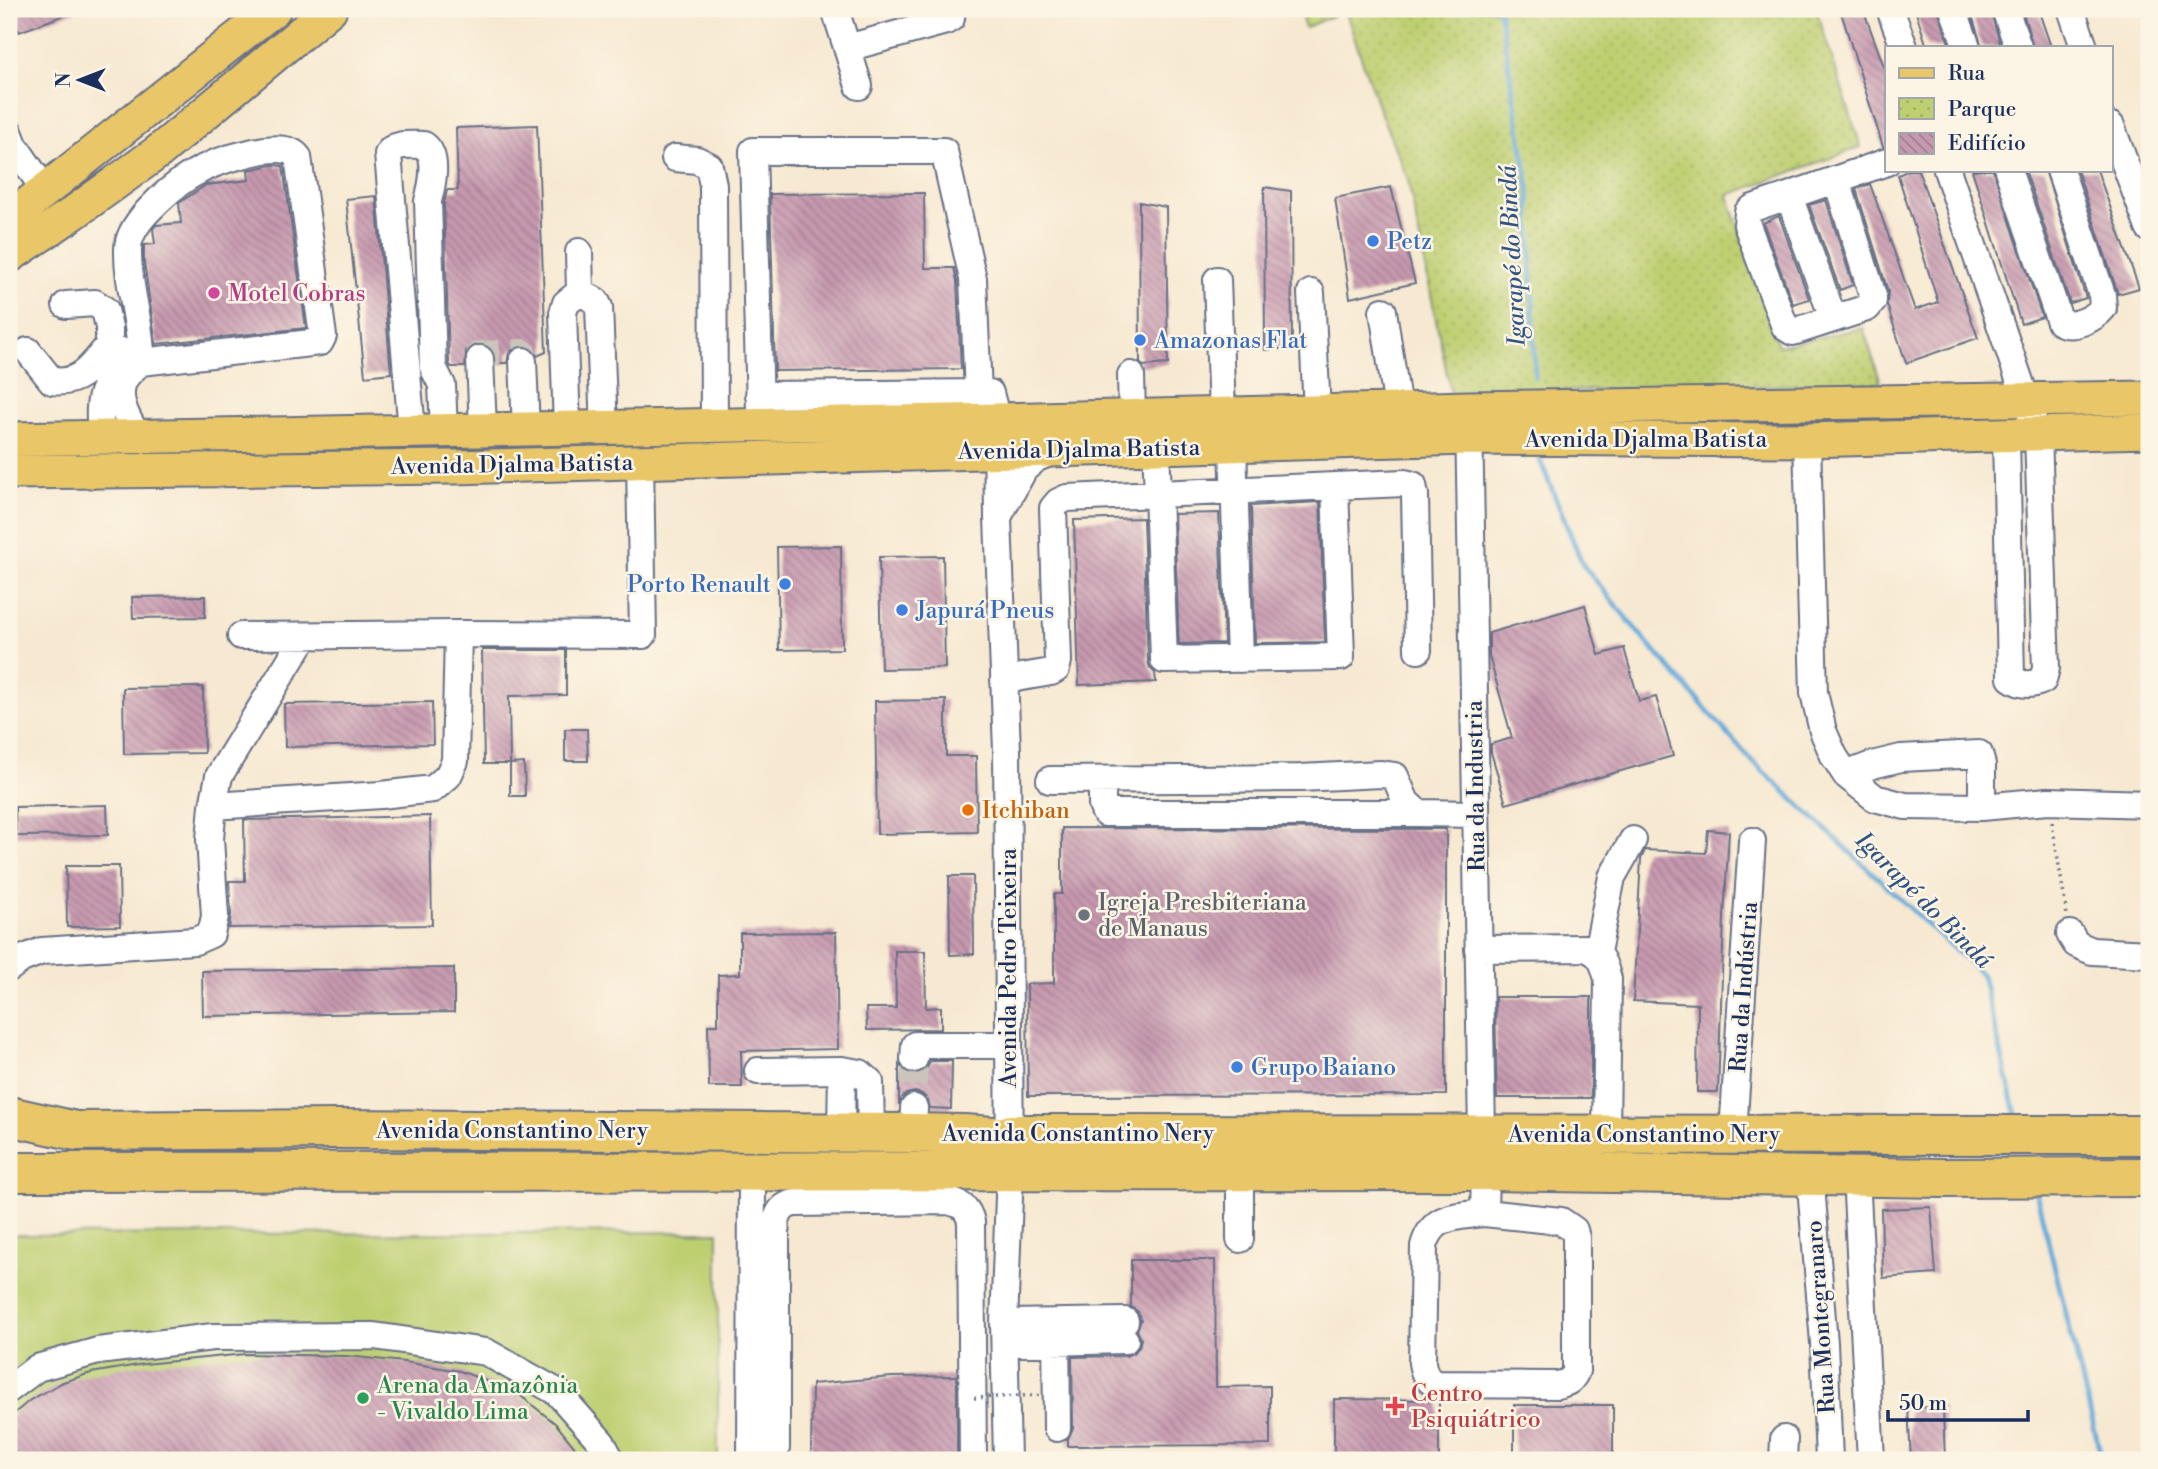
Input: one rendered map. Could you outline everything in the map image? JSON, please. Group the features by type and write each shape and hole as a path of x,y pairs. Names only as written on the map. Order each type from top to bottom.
{"highway":[{"name":"Avenida Constantino Nery","path":"9,1116 76,1131 337,1129 856,1133 914,1121 964,1134 1009,1154"},
{"path":"9,1130 76,1131"},
{"name":"Avenida Constantino Nery","path":"1009,1154 1011,1134 2149,1135"},
{"name":"Avenida Constantino Nery","path":"9,1172 752,1172 1009,1154 1240,1171 2149,1177"}],"main road":[{"path":"9,219 274,9"},
{"path":"9,256 158,152 330,9"},
{"name":"Avenida Djalma Batista","path":"9,439 714,426 760,410 997,435 1061,449 1233,445 1469,423 2025,399 2149,398"},
{"name":"Avenida Djalma Batista","path":"9,472 455,467 640,461 997,435 1132,416 1317,411 1398,410 1469,423 1807,440 2149,431"}],"street":[{"path":"835,9 859,86"},
{"path":"1890,9 1904,46"},
{"path":"1953,9 1966,46"},
{"path":"2005,9 2018,46"},
{"path":"2071,9 2084,46"},
{"path":"847,48 949,15"},
{"path":"2112,129 2149,228"},
{"path":"424,145 431,153 433,182 428,201 433,367 442,385 428,430 407,382 388,154 390,149 396,146 424,145"},
{"path":"18,146 46,192"},
{"path":"28,351 52,381 65,383 130,352 320,342 323,336 298,157 295,152 265,149 220,160 182,179 165,192 137,223 128,246 130,352 122,389 127,418 138,436"},
{"path":"978,393 973,279 944,151 753,151 760,410 990,393 997,435"},
{"path":"675,158 697,160 709,166 713,185 714,426"},
{"path":"1837,181 1873,296 1871,306 1793,332 1785,327 1747,225 1748,212 1885,163"},
{"path":"1948,172 2025,399 2022,435 2011,678 2020,684 2034,685 2043,680 2046,668 2022,435"},
{"path":"2009,172 2060,322 2073,325 2097,315 2103,308 2102,295 2061,172"},
{"path":"1789,196 1833,318"},
{"path":"579,252 580,292"},
{"path":"1217,280 1222,413"},
{"path":"580,292 596,301 599,307 604,428"},
{"path":"567,428 563,313 565,303 580,292"},
{"path":"1311,293 1317,411"},
{"path":"66,305 96,303 105,310 109,327 130,352"},
{"path":"1383,311 1398,410"},
{"path":"101,437 99,409 102,391 130,352"},
{"path":"480,359 483,429"},
{"path":"523,361 526,429"},
{"path":"1131,375 1132,416"},
{"path":"407,382 439,379"},
{"name":"Rua da Industria","path":"1469,423 1484,1213"},
{"name":"Avenida Pedro Teixeira","path":"997,435 1007,751 1007,1460"},
{"path":"1807,440 1814,693 1823,731 1846,775 1875,798 1905,806 1982,807 2048,801 2149,804"},
{"path":"1233,445 1240,659"},
{"path":"1156,447 1164,660 1341,657 1335,486"},
{"path":"998,518 1024,469 1037,458 1061,449"},
{"path":"241,636 643,635 640,461"},
{"path":"1004,680 1051,673 1056,669 1058,661 1053,508 1067,498 1405,483 1413,485 1418,650"},
{"path":"213,806 433,789 448,776 455,761 458,634"},
{"path":"9,968 42,951 195,941 211,934 215,916 210,839 219,776 305,635"},
{"path":"1846,775 1901,758 1979,754 1982,765 1982,807"},
{"path":"1050,780 1300,778 1381,774 1395,776 1406,802 1418,813"},
{"path":"1102,780 1102,805 1105,813 1476,814"},
{"path":"1597,952 1612,877 1633,840"},
{"name":"Rua da Indústria","path":"1733,1133 1752,841"},
{"path":"2070,934 2076,944 2092,950 2149,954"},
{"path":"1478,949 1585,948 1597,952 1604,963 1608,979 1606,1133"},
{"path":"914,1059 915,1045 1008,1045"},
{"path":"758,1071 842,1070 860,1073 870,1082 856,1133"},
{"path":"1240,1171 1240,1239"},
{"path":"751,1460 752,1172"},
{"name":"Rua Montegranaro","path":"1810,1174 1824,1343 1829,1460"},
{"path":"1856,1176 1871,1460"},
{"path":"776,1448 778,1213 788,1204 795,1203 948,1201 965,1207 970,1213 971,1222 974,1460"},
{"path":"1484,1213 1561,1221 1574,1230 1576,1371 1573,1379 1567,1383 1435,1384 1424,1372 1424,1259 1427,1236 1438,1222 1447,1218 1484,1213"},
{"path":"809,1219 938,1218"},
{"path":"1005,1333 1125,1331"},
{"path":"1056,1332 1057,1428"},
{"path":"9,1389 37,1368 98,1351 213,1337 374,1336 486,1352 557,1392 602,1443 611,1460"}],"path":[{"path":"2048,801 2070,934"},
{"path":"974,1398 1043,1395"}],"green space":[{"path":"1299,9 1816,9 1861,147 1728,195 1778,346 1863,328 1881,383 1451,394 1408,180 1379,109 1345,10 1305,28"},
{"name":"Arena da Amazônia - Vivaldo Lima","path":"718,1232 718,1460 9,1460 9,1235"}],"building":[{"path":"10,9 78,9 78,10 19,32"},
{"path":"1840,9 1863,9 1885,70 1883,147"},
{"path":"1915,9 1938,9 1950,46 1927,46"},
{"path":"1970,9 1990,9 2001,46 1982,46"},
{"path":"2022,9 2038,9 2051,46 2033,46"},
{"path":"537,125 546,352 537,356 531,347 522,345 509,353 507,363 496,363 493,350 479,343 466,351 465,367 451,367 444,203 447,190 458,190 456,128"},
{"path":"272,165 283,166 306,328 156,344 144,262 144,245 155,244 153,229 156,225 181,223 179,203 206,185 249,180 248,170"},
{"path":"1919,172 1978,338 1906,363 1887,305 1888,291 1856,189 1870,184 1915,310 1938,302 1898,175"},
{"path":"1973,172 1994,172 2042,317 2021,324"},
{"path":"2026,172 2046,172 2086,298 2070,303"},
{"path":"2078,172 2098,172 2139,288 2118,294"},
{"path":"1264,187 1291,191 1292,348 1265,350"},
{"name":"Petz","path":"1391,187 1415,283 1350,298 1335,198"},
{"path":"924,193 925,268 954,268 961,369 775,371 770,194"},
{"path":"376,196 391,373 365,376 346,199"},
{"path":"1826,200 1853,285 1840,290 1809,205"},
{"path":"1139,202 1166,207 1168,364 1143,366 1140,363"},
{"path":"1779,216 1809,299 1793,304 1763,223"},
{"path":"1320,502 1325,642 1255,643 1251,506"},
{"path":"1219,513 1224,643 1179,644 1174,514"},
{"path":"1143,518 1148,661 1155,673 1156,682 1079,685 1074,520"},
{"path":"841,546 842,649 779,650 777,547"},
{"path":"943,556 945,668 881,669 879,557"},
{"path":"205,596 205,617 133,618 132,597"},
{"path":"1585,605 1599,655 1624,648 1639,701 1656,697 1673,756 1506,804 1491,744 1512,738 1489,656 1489,633"},
{"path":"482,650 566,650 566,695 509,696 510,764 484,764"},
{"path":"203,687 204,753 124,754 123,688"},
{"path":"946,700 946,756 976,756 977,832 877,834 875,701"},
{"path":"432,702 433,744 285,747 284,704"},
{"path":"565,729 587,729 588,761 565,761"},
{"path":"524,763 525,796 510,796 510,764"},
{"path":"107,805 108,835 16,836 15,807"},
{"path":"430,816 432,925 229,928 229,881 245,881 244,820"},
{"path":"1062,828 1446,829 1446,1095 1028,1096 1027,984 1054,983 1054,894 1062,894"},
{"path":"1708,830 1729,832 1718,1092 1697,1092 1698,1004 1633,1001 1641,859 1645,850 1706,853"},
{"path":"66,866 119,866 120,926 67,927"},
{"path":"949,876 973,876 974,954 950,955"},
{"path":"836,932 838,1049 741,1051 742,1087 709,1087 708,1025 718,1025 718,975 740,974 740,933"},
{"path":"895,951 925,951 926,1008 941,1007 941,1029 867,1030 866,1008 896,1008"},
{"path":"454,968 454,1012 203,1016 202,971"},
{"path":"1495,997 1591,997 1591,1098 1497,1098"},
{"path":"930,1061 952,1061 951,1109 930,1108 928,1100 915,1092 906,1094 899,1105 899,1064 905,1072 914,1075 927,1068"},
{"path":"1931,1207 1936,1274 1883,1278 1881,1209"},
{"path":"1131,1260 1215,1260 1216,1387 1270,1386 1270,1445 1068,1446 1073,1428 1072,1357 1125,1356 1134,1353 1139,1347 1141,1339 1137,1330 1141,1320 1138,1312 1131,1307"},
{"path":"245,1354 347,1356 460,1371 517,1393 556,1424 585,1460 9,1460 9,1418 30,1400 63,1382 91,1373 144,1364"},
{"path":"957,1376 957,1460 811,1460 812,1384 892,1377"},
{"path":"1334,1399 1439,1400 1439,1460 1334,1460"},
{"path":"1514,1405 1613,1405 1613,1460 1514,1460"},
{"path":"1943,1407 1945,1460 1911,1460 1908,1408"}],"waterway":[{"name":"Igarapé do Bindá","path":"1499,9 1529,187 1535,378"},
{"name":"Igarapé do Bindá","path":"1540,460 1583,565 1637,631 1750,759 1982,975 2018,1122"},
{"name":"Igarapé do Bindá","path":"2036,1192 2102,1460"}],"tunnel":[{"path":"480,359 479,354 523,352 523,361"},
{"path":"914,1059 914,1108"}],"place":[{"name":"Petz","path":"1373,241"},
{"name":"Motel Cobras","path":"214,293"},
{"name":"Amazonas Flat","path":"1140,340"},
{"name":"Porto Renault","path":"785,584"},
{"name":"Japurá Pneus","path":"902,610"},
{"name":"Itchiban","path":"968,810"},
{"name":"Igreja Presbiteriana de Manaus","path":"1084,915"},
{"name":"Grupo Baiano","path":"1237,1067"},
{"name":"Arena da Amazônia - Vivaldo Lima","path":"363,1398"},
{"name":"Centro Psiquiátrico","path":"1395,1406"}]}
